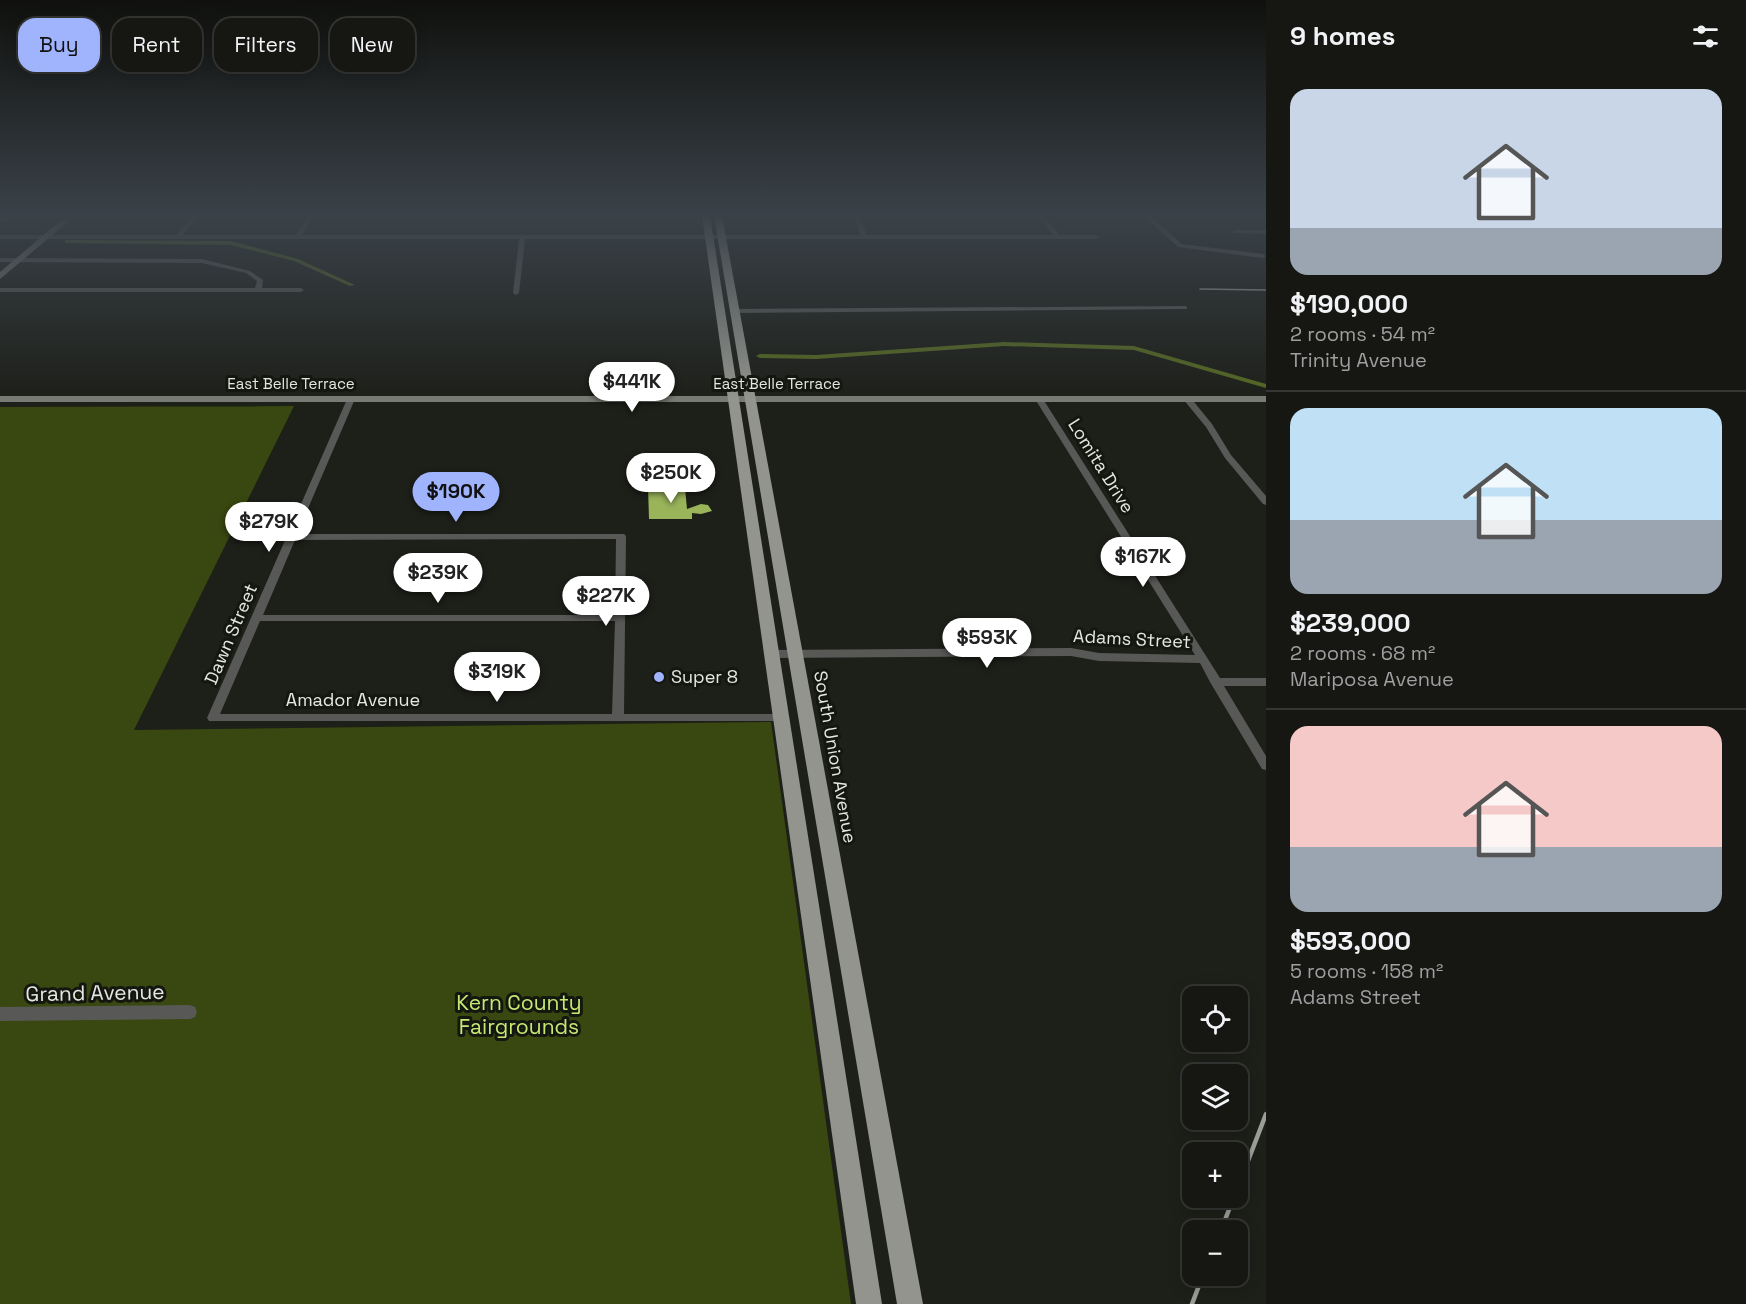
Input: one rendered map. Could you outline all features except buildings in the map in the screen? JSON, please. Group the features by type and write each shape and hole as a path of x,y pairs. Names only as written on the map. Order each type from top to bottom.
{"main road":[{"name":"South Union Avenue","path":"716,277 869,1304"},
{"name":"South Union Avenue","path":"726,277 735,311 751,399 910,1304"},
{"path":"716,281 723,288 728,307 735,311"}],"street":[{"path":"256,277 260,280 258,290"},
{"path":"516,293 518,277"},
{"path":"0,290 301,290"},
{"path":"735,311 1185,308"},
{"name":"East Belle Terrace","path":"0,399 1266,399"},
{"name":"Dawn Street","path":"213,718 351,399"},
{"name":"Lomita Drive","path":"1039,399 1203,659 1266,766"},
{"path":"1187,399 1209,426 1228,456 1266,502"},
{"path":"291,537 621,536 618,718"},
{"path":"256,618 620,618"},
{"name":"Adams Street","path":"771,654 1071,652 1099,657 1203,659"},
{"path":"1215,682 1266,682"},
{"name":"Amador Avenue","path":"213,718 781,718"},
{"name":"Grand Avenue","path":"0,1014 190,1012"}],"green space":[{"name":"Kern County Fairgrounds","path":"294,406 134,730 771,722 851,1304 0,1304 0,407"}],"waterway":[{"path":"334,277 352,285"},
{"path":"760,356 816,357 1004,344 1134,348 1266,386"}],"railway":[{"path":"1200,289 1266,290"},
{"path":"1248,1161 1266,1114"},
{"path":"1225,1220 1230,1208"},
{"path":"1192,1304 1199,1286"}],"place":[{"name":"Super 8","path":"659,677"}]}
